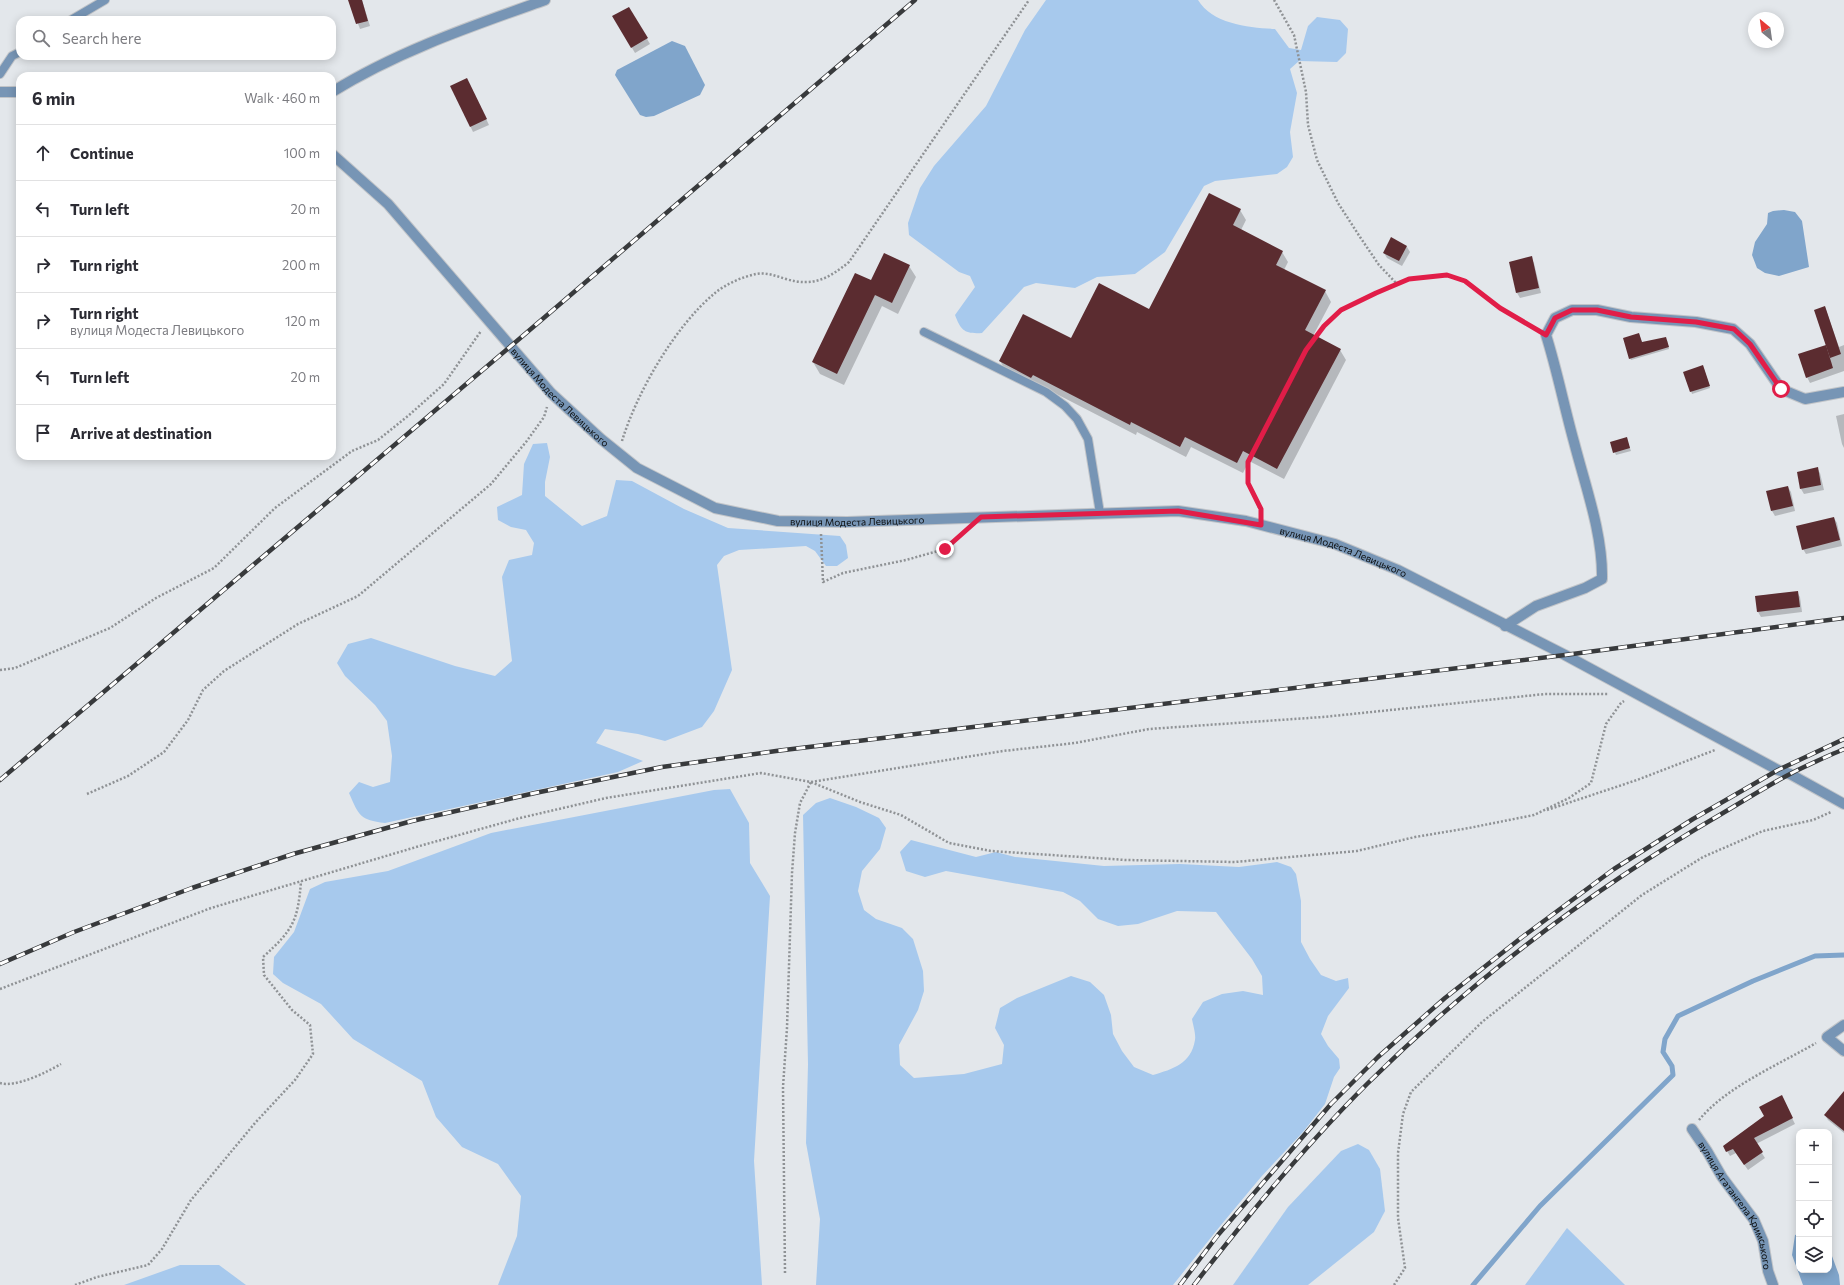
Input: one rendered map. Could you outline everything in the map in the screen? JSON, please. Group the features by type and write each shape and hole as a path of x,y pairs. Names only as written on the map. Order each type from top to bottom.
{"street":[{"path":"336,90 367,71 454,33 545,0"},
{"path":"0,92 16,92"},
{"name":"вулиця Модеста Левицького","path":"336,158 388,204 551,393 637,468 715,508 778,520 820,521 1178,511 1261,525 1335,544 1398,570 1505,626 1565,655 1844,804"},
{"path":"1505,626 1536,606 1585,588 1602,579 1603,558 1564,405 1555,363 1546,335 1555,318 1572,310 1597,310 1631,317 1696,322 1734,329 1750,344 1781,389 1805,399 1844,392"},
{"path":"1844,1025 1827,1037 1844,1051"},
{"name":"вулиця Агатангела Кримського","path":"1692,1130 1707,1151 1722,1177 1754,1220 1763,1242 1768,1271 1773,1285"}],"lane":[{"path":"78,16 105,0"},
{"path":"0,74 12,56 16,54"},
{"path":"924,332 1046,392 1066,406 1077,419 1088,439 1100,513"}],"path":[{"path":"618,453 629,418 659,362 686,324 715,292 737,280 757,274 774,275 800,283 816,281 833,275 849,262 1029,0"},
{"path":"1274,0 1294,35 1306,92 1308,125 1317,160 1338,203 1355,230 1379,265 1397,284"},
{"path":"1261,525 1261,509 1248,483 1248,462 1306,350 1324,326 1341,310 1409,279 1447,275 1465,281 1500,308 1546,335"},
{"path":"0,670 15,668 110,628 156,598 214,568 275,508 352,451 378,440 444,384 477,336 490,322"},
{"path":"87,794 128,776 164,752 188,720 203,690 224,671 298,624 358,596 491,484 526,442 544,416 551,393"},
{"path":"820,521 823,557 823,582 844,573 906,560 945,549 981,517"},
{"path":"811,782 1003,751 1075,743 1149,729 1323,718 1545,694 1613,694"},
{"path":"1534,815 1569,798 1591,783 1606,724 1621,703 1636,694"},
{"path":"0,989 211,908 520,818 606,798 761,774 811,782 860,802 901,815 949,843 991,851 1126,860 1235,862 1357,851 1415,837 1534,815 1637,780 1730,743"},
{"path":"786,1273 783,1087 788,1028 794,833 800,803 811,782"},
{"path":"1394,1285 1406,1268 1398,1218 1398,1153 1403,1114 1411,1092 1482,1022 1642,895 1703,857 1763,831 1813,820 1832,811"},
{"path":"75,1285 97,1277 148,1265 162,1249 191,1200 255,1123 294,1080 313,1054 310,1025 292,1010 264,975 263,958 291,928 299,908 301,881"},
{"path":"1692,1130 1715,1102 1731,1091 1827,1037"},
{"path":"0,1084 23,1081 48,1072 60,1064"}],"shaded area":[{"path":"1046,0 1198,0 1212,15 1232,23 1243,26 1275,29 1289,48 1301,50 1308,26 1317,17 1340,20 1348,29 1346,53 1337,62 1299,61 1290,69 1297,93 1290,132 1293,157 1287,167 1277,174 1215,181 1204,186 1165,252 1135,274 1097,277 1075,288 1036,283 1024,287 982,333 971,333 964,330 959,325 955,315 975,287 970,276 959,272 909,235 908,223 920,188 934,166 986,106 1025,30"},
{"path":"672,41 685,46 705,85 700,95 654,116 646,117 640,115 615,75 617,70"},
{"path":"1784,210 1795,212 1802,221 1809,267 1779,276 1765,273 1757,268 1752,255 1755,242 1767,224 1768,213"},
{"path":"547,443 550,457 545,482 545,496 582,526 607,516 616,480 632,481 684,509 728,528 840,536 846,545 848,558 837,566 826,566 815,551 806,546 739,550 724,556 717,565 732,670 714,711 702,727 665,741 638,734 605,729 596,743 643,761 618,772 385,823 365,818 358,812 349,793 359,782 373,787 390,782 392,756 387,721 375,705 345,676 337,663 348,644 371,638 455,666 495,676 512,661 502,577 509,560 532,555 534,543 526,530 511,527 498,520 497,507 522,495 524,464 533,444"},
{"path":"730,789 749,823 750,863 770,896 754,1161 762,1285 498,1285 517,1236 521,1196 498,1164 462,1147 436,1117 422,1081 353,1039 321,1004 283,983 273,974 274,957 294,932 310,889 325,882 388,871 491,833 714,790"},
{"path":"830,798 856,807 879,818 886,828 880,849 862,871 858,891 864,910 876,919 902,928 913,939 923,971 924,991 918,1010 899,1045 900,1065 914,1078 964,1074 1002,1064 1004,1045 995,1028 1000,1008 1017,998 1071,976 1090,982 1104,995 1111,1015 1113,1034 1122,1051 1134,1067 1153,1075 1174,1068 1190,1055 1195,1040 1192,1019 1203,1002 1222,994 1243,991 1263,995 1262,976 1252,959 1216,912 1177,911 1138,924 1118,926 1098,919 1080,901 1063,892 946,871 925,877 906,871 900,852 911,840 976,857 996,852 1015,857 1104,866 1180,864 1239,867 1277,862 1291,867 1296,874 1301,901 1301,942 1321,975 1336,981 1348,978 1349,988 1328,1016 1321,1034 1328,1046 1339,1059 1340,1068 1334,1077 1325,1104 1303,1132 1261,1177 1173,1285 816,1285 820,1219 806,1143 808,1064 803,815 816,803"},
{"path":"1358,1144 1369,1150 1380,1169 1385,1211 1374,1232 1308,1285 1233,1285 1288,1207 1341,1151"},
{"path":"1567,1228 1625,1285 1525,1285"},
{"path":"1796,1235 1796,1266 1792,1255"},
{"path":"1832,1256 1839,1275 1840,1285 1803,1285 1799,1273 1832,1273"},
{"path":"180,1265 219,1265 246,1285 124,1285"}],"building":[{"path":"348,0 362,0 368,21 356,24"},
{"path":"629,7 648,38 631,48 612,16"},
{"path":"467,78 487,119 470,127 450,86"},
{"path":"1209,193 1241,209 1233,225 1283,251 1276,265 1326,290 1305,330 1341,349 1277,469 1243,451 1237,463 1185,437 1180,447 1131,422 1130,425 1033,375 1031,378 999,361 1023,314 1071,338 1099,283 1149,309"},
{"path":"1391,237 1407,246 1399,261 1383,253"},
{"path":"884,253 910,265 892,303 875,295 837,374 812,362 855,273 871,280"},
{"path":"1532,256 1539,288 1516,293 1509,262"},
{"path":"1825,306 1841,354 1830,358 1814,310"},
{"path":"1639,333 1642,342 1666,337 1669,347 1629,359 1623,338"},
{"path":"1826,345 1833,368 1806,378 1798,354"},
{"path":"1703,365 1710,386 1690,392 1683,372"},
{"path":"1627,437 1630,448 1613,453 1610,442"},
{"path":"1818,467 1821,485 1800,489 1797,472"},
{"path":"1788,486 1793,506 1771,511 1766,491"},
{"path":"1834,517 1840,540 1802,550 1796,526"},
{"path":"1798,591 1800,607 1757,612 1755,596"},
{"path":"1844,1091 1844,1131 1824,1115"},
{"path":"1782,1095 1793,1118 1754,1138 1763,1152 1744,1165 1733,1149 1726,1152 1723,1146 1764,1116 1759,1107"}],"waterway":[{"path":"1473,1285 1540,1206 1673,1075 1672,1066 1663,1052 1665,1039 1678,1016 1753,981 1815,956 1844,955"}],"railway":[{"path":"0,780 511,346 915,0"},
{"path":"0,964 74,932 192,888 293,854 412,821 535,793 662,767 776,751 1565,655 1844,618"},
{"path":"1180,1285 1218,1235 1331,1104 1378,1057 1445,998 1521,938 1614,869 1693,819 1778,770 1844,739"},
{"path":"1194,1285 1277,1182 1321,1132 1407,1045 1492,972 1536,937 1582,904 1675,842 1781,779 1803,767 1844,749"}],"route":[{"path":"945,549 981,517 1178,511 1246,521 1261,525 1261,509 1248,483 1248,462 1266,423 1306,350 1324,326 1341,310 1409,279 1447,275 1465,281 1500,308 1546,335 1555,318 1572,310 1597,310 1631,317 1665,321 1696,322 1734,329 1750,344 1768,368 1781,389"}]}
